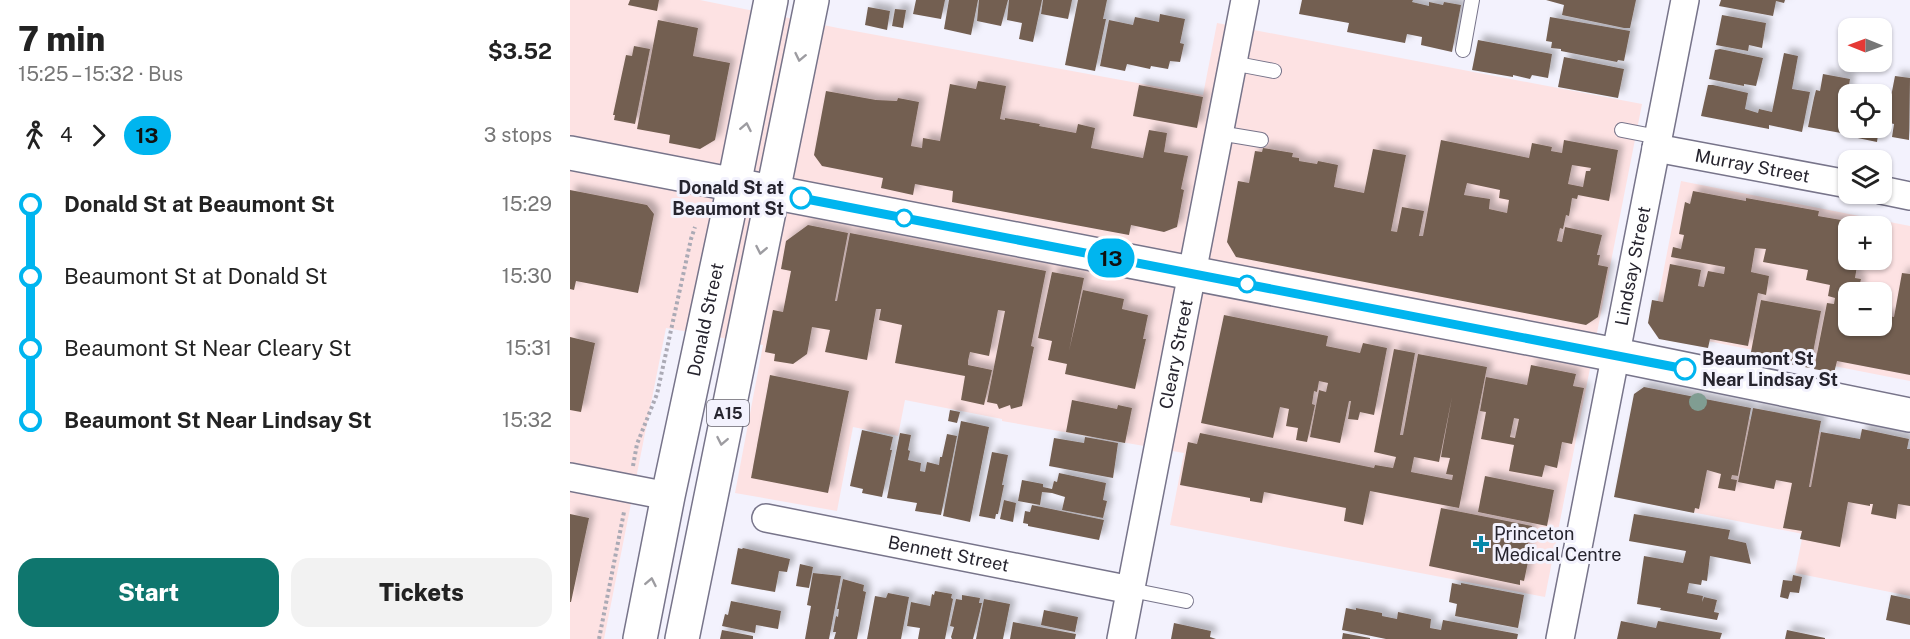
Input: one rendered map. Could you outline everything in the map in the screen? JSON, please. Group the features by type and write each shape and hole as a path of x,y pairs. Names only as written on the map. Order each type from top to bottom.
{"main road":[{"name":"Donald Street","path":"640,639 771,0"},
{"name":"A15","path":"682,639 812,0"},
{"path":"570,153 1616,355 1910,415"}],"street":[{"name":"Cleary Street","path":"1121,639 1245,0"},
{"name":"Lindsay Street","path":"1560,639 1685,0"},
{"name":"Murray Street","path":"1657,143 1838,182"},
{"path":"1892,192 1910,196"},
{"path":"570,477 668,496"},
{"name":"Bennett Street","path":"766,518 1131,590"}],"lane":[{"path":"1463,50 1472,0"},
{"path":"1232,63 1274,71"},
{"path":"1622,130 1657,143"},
{"path":"1219,133 1261,140"},
{"path":"1131,590 1186,601"}],"path":[{"path":"633,468 637,444 657,394 696,223"},
{"path":"599,639 624,513"}],"shaded area":[{"path":"570,0 700,0 838,28 1203,95 1217,23 1642,104 1545,597 1170,525 1184,453 1002,421 1002,419 905,400 898,436 853,427 837,511 735,493 763,345 666,328 604,639 570,639"},
{"path":"1681,181 1859,216 1838,216 1838,270 1892,270 1892,222 1910,226 1910,381 1652,330"},
{"path":"1699,409 1910,450 1910,596 1795,573 1803,534 1626,499"}],"building":[{"path":"630,0 659,0 657,11 628,5"},
{"path":"916,0 945,0 941,19 913,14"},
{"path":"949,0 978,0 971,35 944,29"},
{"path":"979,0 1008,0 1001,26 977,21"},
{"path":"1009,0 1042,0 1033,42 1019,39 1022,23 1007,20"},
{"path":"1043,0 1072,0 1068,19 1041,14"},
{"path":"1078,0 1107,0 1103,19 1106,19 1095,71 1065,65"},
{"path":"1302,0 1413,0 1412,2 1429,6 1429,2 1461,5 1452,52 1421,45 1422,37 1407,34 1405,43 1347,32 1349,23 1299,14"},
{"path":"1546,0 1636,0 1630,28 1624,28 1562,15 1564,5"},
{"path":"1721,0 1785,0 1784,3 1776,1 1773,16 1719,6"},
{"path":"868,7 890,11 887,30 865,25"},
{"path":"895,9 906,10 903,28 892,26"},
{"path":"1160,14 1185,19 1180,43 1184,44 1180,62 1170,61 1168,69 1151,66 1150,69 1127,64 1125,71 1100,66 1109,20 1133,25 1135,17 1159,22"},
{"path":"1722,15 1766,23 1762,48 1749,45 1748,51 1716,45"},
{"path":"1550,17 1630,31 1624,61 1618,60 1617,62 1551,48 1552,42 1546,41"},
{"path":"658,20 698,28 693,56 730,63 715,140 700,149 669,143 670,135 637,129"},
{"path":"1478,40 1552,54 1548,78 1532,75 1530,79 1472,70"},
{"path":"634,46 650,49 635,124 614,120 615,115 613,115 626,55 632,56"},
{"path":"1720,49 1763,58 1756,86 1709,79 1715,50"},
{"path":"1784,53 1798,56 1792,89 1810,92 1802,132 1769,125 1769,129 1701,116 1708,85 1748,93 1745,109 1758,113 1759,109 1772,112"},
{"path":"1564,57 1624,69 1618,98 1558,87"},
{"path":"1823,74 1850,79 1849,84 1838,84 1838,132 1808,127 1816,90 1820,91"},
{"path":"1895,76 1910,78 1909,140 1892,137 1894,124 1892,124 1892,91"},
{"path":"978,81 1006,86 1000,119 1040,124 1039,126 1076,133 1078,124 1095,128 1091,148 1143,158 1149,130 1167,133 1164,152 1188,156 1181,189 1184,190 1177,227 1164,232 1131,225 1129,235 952,202 953,191 915,184 913,195 881,188 883,178 822,166 814,155 826,91 876,100 897,101 898,98 919,102 911,146 922,148 923,138 940,141 950,84 976,89"},
{"path":"1139,85 1203,97 1197,128 1133,116"},
{"path":"1858,138 1878,138 1877,142"},
{"path":"1441,140 1529,158 1532,143 1552,147 1551,151 1562,153 1564,140 1618,150 1609,201 1578,195 1577,199 1572,198 1569,216 1566,215 1557,241 1562,242 1565,227 1602,235 1597,255 1600,255 1598,265 1608,267 1598,317 1586,325 1236,257 1227,242 1238,181 1249,183 1255,151 1262,152 1263,148 1293,153 1292,157 1299,158 1299,161 1317,164 1318,161 1338,165 1334,187 1364,193 1373,149 1406,155 1391,231 1397,232 1402,207 1424,211 1419,236 1423,236","holes":["1572,165 1591,168 1590,171 1586,171 1583,187 1568,184","1467,183 1500,190 1499,198 1509,200 1507,213 1489,209 1490,199 1464,195"]},
{"path":"570,190 647,205 654,214 638,293 576,281 574,290 570,289"},
{"path":"1693,191 1819,211 1818,216 1838,219 1838,270 1856,270 1855,278 1861,279 1860,282 1838,282 1838,336 1892,336 1892,317 1894,317 1902,273 1910,274 1910,375 1837,361 1834,373 1814,369 1827,303 1834,304 1835,298 1828,296 1830,285 1806,280 1808,270 1763,262 1766,249 1755,248 1751,272 1769,276 1766,295 1758,293 1748,346 1710,339 1708,348 1659,339 1648,323 1652,300 1663,302 1670,264 1701,270 1698,286 1704,287 1708,271 1724,274 1725,267 1671,257 1673,247 1681,249 1684,235 1679,234 1685,202 1690,204"},
{"path":"808,225 848,233 835,301 837,301 850,233 1046,271 1022,406 1011,409 1010,405 999,409 997,404 987,402 1005,311 998,310 989,356 970,352 968,365 992,370 984,405 961,400 965,376 895,363 902,325 879,320 881,309 876,309 867,360 825,352 830,330 812,327 807,354 793,364 774,361 775,354 765,352 773,310 783,312 791,271 781,269 786,241"},
{"path":"1052,272 1084,278 1069,351 1083,290 1124,299 1122,309 1148,315 1143,339 1146,339 1135,389 1065,374 1067,364 1048,360 1052,341 1038,338"},
{"path":"1761,300 1821,311 1810,368 1750,357"},
{"path":"1224,315 1328,336 1326,346 1360,353 1363,343 1387,348 1374,415 1360,412 1358,420 1348,419 1351,401 1349,401 1340,443 1310,437 1319,390 1326,392 1328,383 1319,381 1317,392 1314,391 1312,404 1315,405 1307,442 1296,440 1298,428 1286,426 1289,409 1280,407 1273,438 1201,423"},
{"path":"570,337 595,343 581,412 570,410"},
{"path":"1394,349 1415,353 1400,435 1403,435 1418,354 1487,367 1459,508 1370,491 1363,525 1344,521 1346,508 1264,492 1262,503 1250,501 1250,498 1180,485 1188,442 1197,444 1200,433 1374,468 1375,465 1393,468 1396,457 1374,452","holes":["1452,397 1441,457 1450,458 1446,474 1453,475 1452,480 1411,472 1414,457 1439,462"]},
{"path":"1531,365 1576,374 1573,386 1584,388 1572,444 1562,442 1557,468 1545,465 1542,477 1509,471 1514,445 1481,439 1486,412 1480,411 1486,377 1527,385","holes":["1514,418 1519,419 1515,438 1510,437"]},
{"path":"770,375 849,391 828,493 751,478"},
{"path":"1644,387 1751,408 1738,476 1732,475 1731,479 1737,480 1735,491 1718,488 1721,474 1707,470 1699,509 1695,508 1694,513 1614,497 1634,394"},
{"path":"1072,400 1117,409 1118,405 1132,408 1125,443 1066,432"},
{"path":"1753,408 1821,421 1809,487 1811,487 1821,432 1860,439 1862,429 1909,439 1907,449 1910,449 1910,506 1898,504 1896,519 1871,514 1873,504 1870,506 1848,502 1840,547 1800,539 1802,531 1783,528 1792,483 1776,480 1774,489 1738,482"},
{"path":"950,410 960,412 957,423 948,421"},
{"path":"961,421 989,427 970,522 943,516"},
{"path":"862,430 893,437 882,497 862,493 863,489 850,486"},
{"path":"900,433 911,435 908,460 921,463 920,471 925,472 927,462 939,465 947,434 957,436 941,515 915,511 917,503 887,498"},
{"path":"1085,437 1118,443 1113,478 1049,466 1054,438 1084,443"},
{"path":"992,452 1008,455 1002,485 1004,485 995,519 979,516"},
{"path":"1059,473 1106,483 1103,500 1107,501 1103,518 1062,510 1065,497 1052,493 1042,492 1040,505 1018,501 1022,480 1043,484 1043,487 1052,489"},
{"path":"1485,476 1554,490 1547,526 1478,512"},
{"path":"1004,500 1016,503 1013,522 1000,519"},
{"path":"1032,505 1104,520 1099,540 1028,526 1023,523 1025,511 1030,512"},
{"name":"Princeton Medical Centre","path":"1441,508 1532,526 1524,561 1528,562 1524,581 1520,580 1520,585 1429,566"},
{"path":"570,514 589,518 571,602 570,602"},
{"path":"1634,514 1730,530 1728,539 1746,543 1751,564 1710,556 1707,581 1702,580 1701,585 1689,583 1687,593 1703,596 1702,602 1704,597 1717,600 1714,612 1719,613 1717,620 1637,604 1644,556 1683,563 1686,551 1629,541"},
{"path":"738,548 790,559 787,572 779,571 775,592 731,584"},
{"path":"800,564 813,567 809,588 796,586"},
{"path":"813,573 841,576 829,639 805,639 811,606 807,605"},
{"path":"1793,575 1802,577 1799,593 1790,592 1788,599 1780,597 1783,580 1792,581"},
{"path":"843,579 864,585 863,591 866,592 857,639 834,639 836,632 833,632 836,616 838,617 839,609 837,609"},
{"path":"1452,583 1524,595 1518,628 1455,616 1457,604 1449,602"},
{"path":"935,591 952,594 945,639 918,639 920,628 907,626 911,602 930,606 932,594 934,595"},
{"path":"888,593 909,597 901,639 867,639 875,596 886,598"},
{"path":"962,595 980,598 979,603 982,603 973,639 952,639 951,637 954,627 950,626 956,599 962,600"},
{"path":"1891,595 1910,599 1910,625 1886,620"},
{"path":"984,599 1010,604 1003,639 976,639"},
{"path":"731,601 781,611 778,629 756,625 755,633 722,626 725,614 728,615"},
{"path":"1346,608 1382,613 1382,616 1397,619 1398,612 1431,619 1430,628 1441,630 1443,620 1518,634 1517,639 1386,639 1342,630"},
{"path":"1044,610 1078,617 1075,632 1041,625"},
{"path":"1621,621 1656,628 1658,621 1722,633 1720,639 1617,639"},
{"path":"1013,622 1076,634 1075,639 1010,639"},
{"path":"1174,623 1211,631 1210,637 1216,639 1171,639"},
{"path":"722,630 753,636 753,639 720,639"},
{"path":"1787,630 1825,638 1825,639 1785,639"},
{"path":"1343,633 1370,638 1370,639 1342,639"}],"bus line":[{"name":"13","path":"801,198 1685,369"}],"place":[{"name":"Donald St at Beaumont St","path":"801,198"},
{"name":"Beaumont St Near Lindsay St","path":"1685,369"},
{"name":"Princeton Medical Centre","path":"1481,544"}]}
